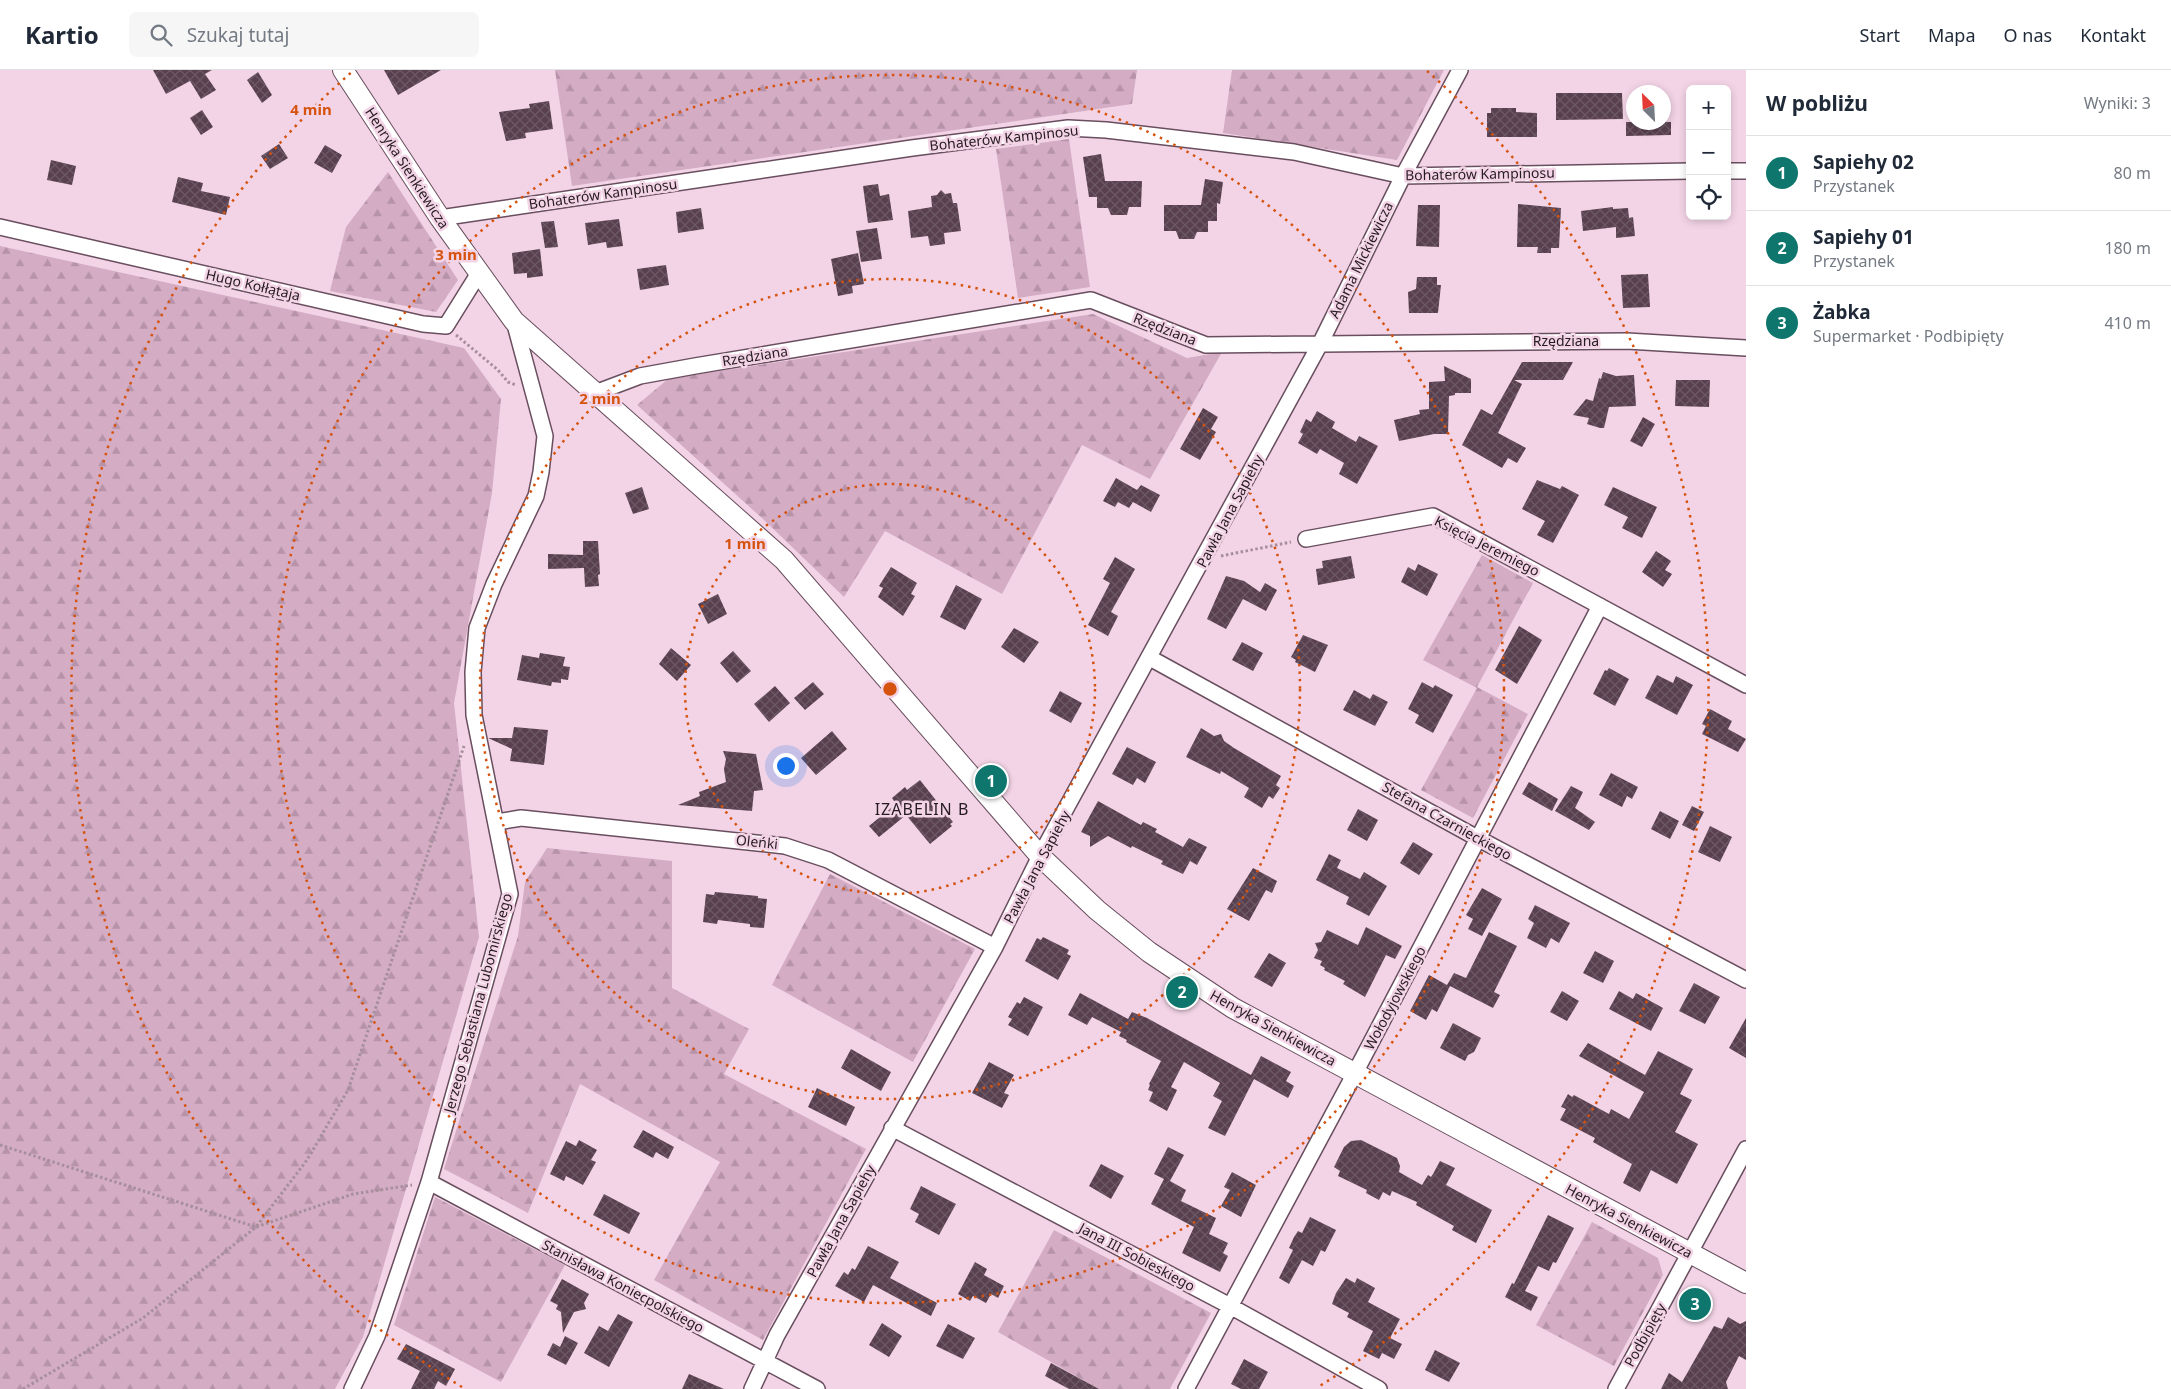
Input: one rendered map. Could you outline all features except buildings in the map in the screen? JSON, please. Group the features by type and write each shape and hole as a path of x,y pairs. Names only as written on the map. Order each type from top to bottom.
{"street":[{"name":"Henryka Sienkiewicza","path":"343,70 440,218 514,321 784,560 1040,856 1097,910 1149,952 1233,1008 1746,1283"},
{"name":"Adama Mickiewicza","path":"1320,344 1402,176 1460,70"},
{"name":"Bohaterów Kampinosu","path":"440,218 995,136 1068,128 1106,130 1294,152 1402,176 1686,171"},
{"path":"1731,171 1746,170"},
{"name":"Hugo Kołłątaja","path":"0,227 423,324 446,326"},
{"path":"446,326 479,273"},
{"name":"Rzędziana","path":"595,393 640,376 1091,300 1206,345 1627,341 1746,348"},
{"name":"Jerzego Sebastiana Lubomirskiego","path":"352,1389 377,1336 429,1182 510,894 474,714 473,672 477,628 494,584 536,496 541,472 545,436 531,391 514,321"},
{"name":"Pawła Jana Sapiehy","path":"752,1389 777,1335 995,947 1040,856 1150,658 1320,344"},
{"name":"Księcia Jeremiego","path":"1306,539 1433,516 1746,684"},
{"name":"Wołodyjowskiego","path":"1186,1389 1479,839 1600,606"},
{"name":"Stefana Czarnieckiego","path":"1150,658 1479,839 1746,980"},
{"name":"Oleńki","path":"497,822 521,818 785,846 828,860 995,947"},
{"name":"Jana III Sobieskiego","path":"892,1128 1230,1306 1379,1389"},
{"name":"Podbipięty","path":"1616,1389 1746,1149"},
{"name":"Stanisława Koniecpolskiego","path":"429,1182 817,1389"}],"path":[{"path":"446,326 498,370 508,382 531,391"},
{"path":"1204,559 1306,539"},
{"path":"23,1389 143,1318 256,1227 307,1160 348,1090 465,743"},
{"path":"0,1145 256,1227 353,1194 429,1182"}],"green space":[{"path":"555,70 1137,70 1132,104 572,186"},
{"path":"1232,70 1444,70 1397,160 1223,133"},
{"path":"1069,139 1090,287 1018,298 996,149"},
{"path":"388,172 458,280 436,312 330,291 346,227"},
{"path":"0,246 464,348 501,399 492,493 454,703 479,937 363,1337 335,1389 0,1389"},
{"path":"1093,314 1187,358 1222,352 1150,479 1082,445 1002,594 885,531 844,597 764,520 637,405 668,379"},
{"path":"1482,555 1533,583 1477,687 1528,714 1473,818 1421,790 1477,688 1423,660"},
{"path":"547,848 672,861 672,988 749,1029 724,1074 866,1149 763,1340 654,1280 720,1162 580,1084 528,1213 444,1169 518,936 525,882"},
{"path":"830,874 975,949 913,1062 772,985"},
{"path":"435,1197 565,1265 501,1382 394,1325"},
{"path":"1592,1222 1658,1258 1663,1275 1614,1366 1536,1325"},
{"path":"1054,1230 1211,1313 1170,1389 1099,1389 998,1332"}],"place":[{"name":"Sapiehy 02","path":"991,781"},
{"name":"Sapiehy 01","path":"1182,992"},
{"name":"Żabka","path":"1695,1304"}],"district":[{"name":"IZABELIN B","path":"922,809"}]}
